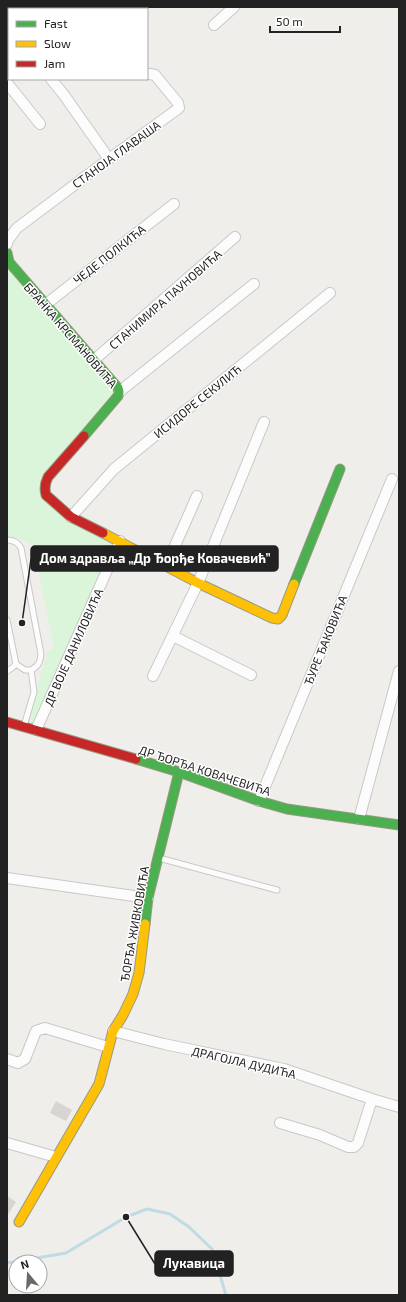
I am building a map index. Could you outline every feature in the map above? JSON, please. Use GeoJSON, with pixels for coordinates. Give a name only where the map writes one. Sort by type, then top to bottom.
{"type":"FeatureCollection","features":[{"type":"Feature","properties":{"kind":"street"},"geometry":{"type":"LineString","coordinates":[[214,25],[234,7]]}},
{"type":"Feature","properties":{"kind":"street","name":"СТАНОЈА ГЛАВАША"},"geometry":{"type":"LineString","coordinates":[[7,244],[8,240],[17,228],[179,108],[178,103],[155,75],[150,74]]}},
{"type":"Feature","properties":{"kind":"street"},"geometry":{"type":"LineString","coordinates":[[52,80],[109,159]]}},
{"type":"Feature","properties":{"kind":"street"},"geometry":{"type":"LineString","coordinates":[[7,83],[40,124]]}},
{"type":"Feature","properties":{"kind":"street","name":"ЧЕДЕ ПОЛКИЋА"},"geometry":{"type":"LineString","coordinates":[[45,304],[174,204]]}},
{"type":"Feature","properties":{"kind":"street","name":"СТАНИМИРА ПАУНОВИЋА"},"geometry":{"type":"LineString","coordinates":[[94,360],[235,237]]}},
{"type":"Feature","properties":{"kind":"street","name":"БРАНКА КРСМАНОВИЋА"},"geometry":{"type":"LineString","coordinates":[[7,253],[9,262],[118,386],[118,396],[48,477],[44,485],[46,495],[71,517],[120,541],[198,583],[272,618],[278,619],[282,616],[340,469]]}},
{"type":"Feature","properties":{"kind":"street"},"geometry":{"type":"LineString","coordinates":[[119,392],[254,284]]}},
{"type":"Feature","properties":{"kind":"street","name":"ИСИДОРЕ СЕКУЛИЋ"},"geometry":{"type":"LineString","coordinates":[[71,517],[114,468],[330,293]]}},
{"type":"Feature","properties":{"kind":"street"},"geometry":{"type":"LineString","coordinates":[[153,676],[198,583],[264,422]]}},
{"type":"Feature","properties":{"kind":"street","name":"ЂУРЕ ЂАКОВИЋА"},"geometry":{"type":"LineString","coordinates":[[259,800],[392,479]]}},
{"type":"Feature","properties":{"kind":"street"},"geometry":{"type":"LineString","coordinates":[[166,566],[197,496]]}},
{"type":"Feature","properties":{"kind":"street","name":"ДР ВОЈЕ ДАНИЛОВИЋА"},"geometry":{"type":"LineString","coordinates":[[36,730],[120,541]]}},
{"type":"Feature","properties":{"kind":"street"},"geometry":{"type":"LineString","coordinates":[[173,636],[251,675]]}},
{"type":"Feature","properties":{"kind":"street"},"geometry":{"type":"LineString","coordinates":[[359,819],[396,695],[399,671]]}},
{"type":"Feature","properties":{"kind":"street","name":"ДР ЂОРЂА КОВАЧЕВИЋА"},"geometry":{"type":"LineString","coordinates":[[7,722],[179,772],[287,809],[399,825]]}},
{"type":"Feature","properties":{"kind":"street","name":"ЂОРЂА ЖИВКОВИЋА"},"geometry":{"type":"LineString","coordinates":[[19,1222],[99,1084],[113,1031],[133,994],[139,973],[148,898],[179,772]]}},
{"type":"Feature","properties":{"kind":"street"},"geometry":{"type":"LineString","coordinates":[[7,878],[148,898]]}},
{"type":"Feature","properties":{"kind":"street"},"geometry":{"type":"LineString","coordinates":[[7,1059],[18,1063],[25,1059],[36,1031],[45,1028],[108,1047]]}},
{"type":"Feature","properties":{"kind":"street","name":"ДРАГОЈЛА ДУДИЋА"},"geometry":{"type":"LineString","coordinates":[[113,1031],[164,1044],[284,1069],[399,1107]]}},
{"type":"Feature","properties":{"kind":"street"},"geometry":{"type":"LineString","coordinates":[[280,1123],[320,1135],[348,1147],[354,1146],[358,1143],[372,1099]]}},
{"type":"Feature","properties":{"kind":"street"},"geometry":{"type":"LineString","coordinates":[[7,1143],[56,1157]]}},
{"type":"Feature","properties":{"kind":"lane"},"geometry":{"type":"LineString","coordinates":[[7,540],[14,541],[19,544],[21,548],[41,654],[39,664],[36,668],[25,670],[16,664],[7,620]]}},
{"type":"Feature","properties":{"kind":"lane"},"geometry":{"type":"LineString","coordinates":[[7,671],[16,664]]}},
{"type":"Feature","properties":{"kind":"lane"},"geometry":{"type":"LineString","coordinates":[[23,726],[34,692],[31,670]]}},
{"type":"Feature","properties":{"kind":"lane"},"geometry":{"type":"LineString","coordinates":[[158,858],[277,890]]}},
{"type":"Feature","properties":{"kind":"green space"},"geometry":{"type":"Polygon","coordinates":[[[7,266],[114,392],[39,486],[115,541],[34,725],[29,723],[40,678],[48,651],[54,649],[33,545],[19,538],[7,537],[7,266]]]}},
{"type":"Feature","properties":{"kind":"building"},"geometry":{"type":"Polygon","coordinates":[[[56,1101],[72,1110],[66,1121],[50,1113],[56,1101]]]}},
{"type":"Feature","properties":{"kind":"building"},"geometry":{"type":"Polygon","coordinates":[[[7,1196],[16,1202],[7,1216],[7,1196]]]}},
{"type":"Feature","properties":{"kind":"waterway"},"geometry":{"type":"LineString","coordinates":[[7,1263],[66,1253],[126,1217],[147,1209],[170,1214],[189,1227],[212,1249],[226,1295]]}},
{"type":"Feature","properties":{"kind":"traffic: fast"},"geometry":{"type":"LineString","coordinates":[[7,253],[9,262],[118,388],[118,396],[84,436]]}},
{"type":"Feature","properties":{"kind":"traffic: fast"},"geometry":{"type":"LineString","coordinates":[[294,584],[340,469]]}},
{"type":"Feature","properties":{"kind":"traffic: fast"},"geometry":{"type":"LineString","coordinates":[[136,759],[179,772],[259,801],[287,809],[399,825]]}},
{"type":"Feature","properties":{"kind":"traffic: fast"},"geometry":{"type":"LineString","coordinates":[[145,924],[148,898],[179,772]]}},
{"type":"Feature","properties":{"kind":"traffic: slow"},"geometry":{"type":"LineString","coordinates":[[103,533],[198,583],[272,618],[278,619],[282,615],[294,584]]}},
{"type":"Feature","properties":{"kind":"traffic: slow"},"geometry":{"type":"LineString","coordinates":[[19,1222],[99,1084],[113,1031],[133,994],[139,973],[145,924]]}},
{"type":"Feature","properties":{"kind":"traffic: jam"},"geometry":{"type":"LineString","coordinates":[[84,436],[48,477],[45,492],[46,495],[71,517],[103,533]]}},
{"type":"Feature","properties":{"kind":"traffic: jam"},"geometry":{"type":"LineString","coordinates":[[7,722],[136,759]]}},
{"type":"Feature","properties":{"kind":"place","name":"Дом здравља „Др Ђорђе Ковачевић”"},"geometry":{"type":"Point","coordinates":[22,623]}},
{"type":"Feature","properties":{"kind":"place","name":"Лукавица"},"geometry":{"type":"Point","coordinates":[126,1217]}}]}
